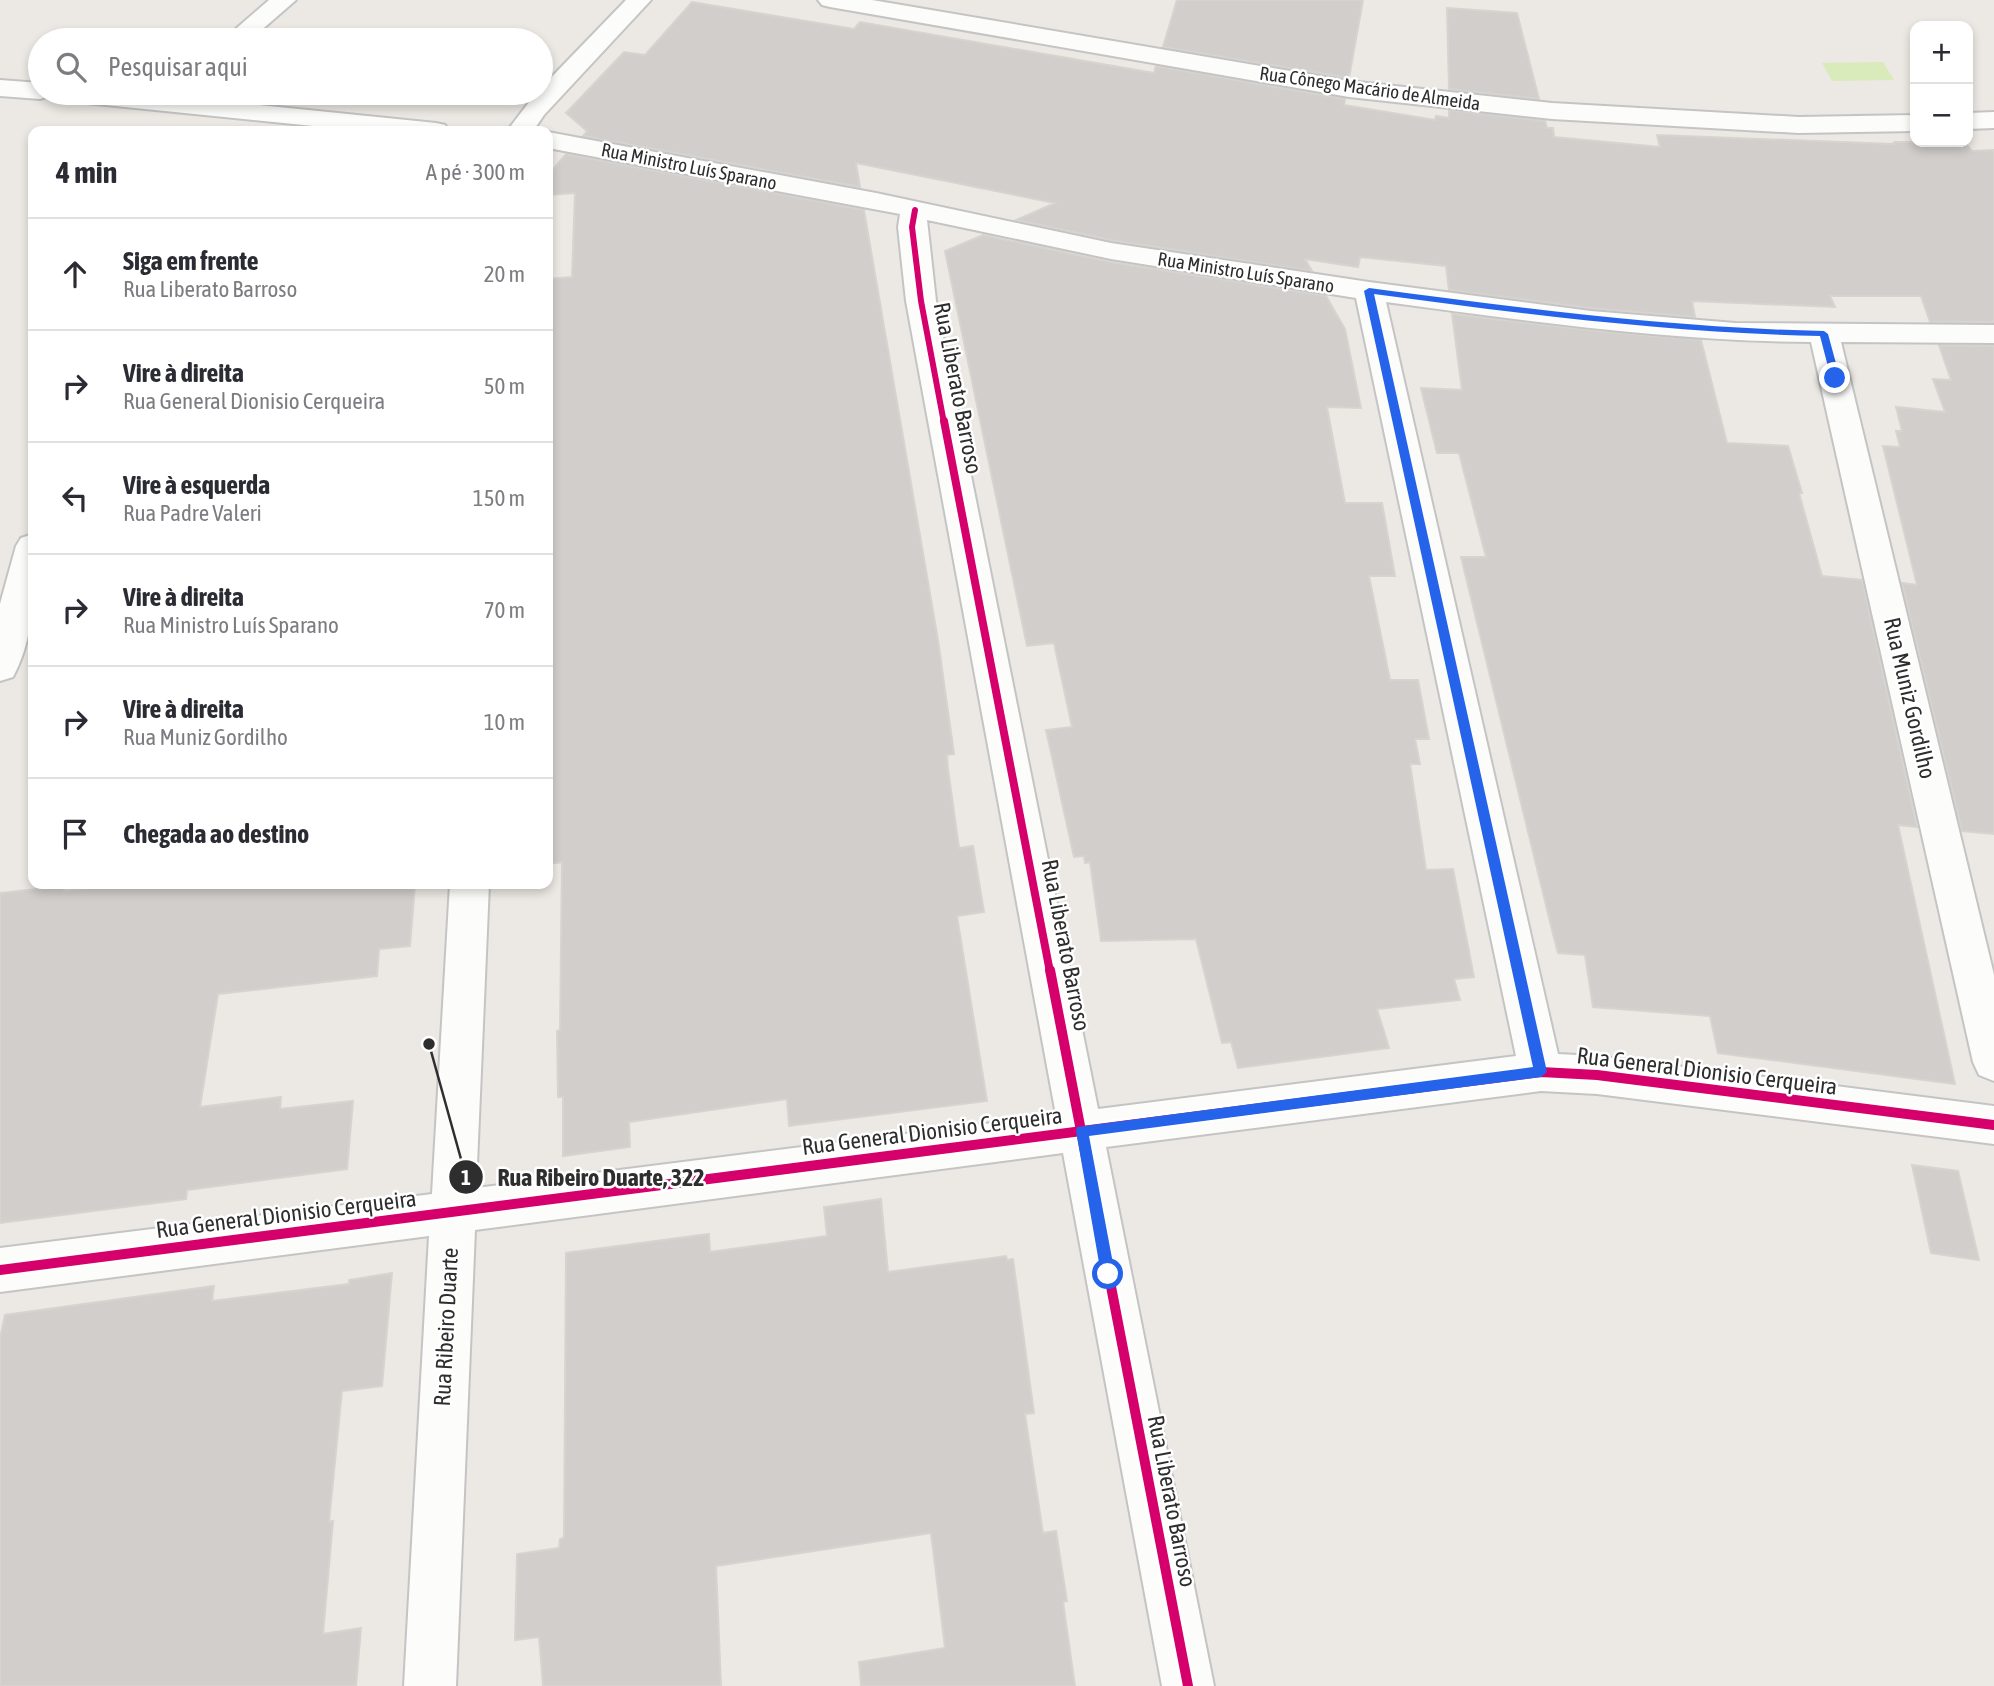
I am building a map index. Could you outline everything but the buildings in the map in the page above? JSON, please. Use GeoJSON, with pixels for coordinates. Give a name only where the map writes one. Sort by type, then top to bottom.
{"type":"FeatureCollection","features":[{"type":"Feature","properties":{"kind":"street"},"geometry":{"type":"LineString","coordinates":[[250,28],[284,0]]}},
{"type":"Feature","properties":{"kind":"street"},"geometry":{"type":"LineString","coordinates":[[553,90],[639,0]]}},
{"type":"Feature","properties":{"kind":"street","name":"Rua Cônego Macário de Almeida"},"geometry":{"type":"LineString","coordinates":[[830,0],[1349,89],[1566,112],[1799,125],[1910,123]]}},
{"type":"Feature","properties":{"kind":"street"},"geometry":{"type":"LineString","coordinates":[[0,88],[28,90]]}},
{"type":"Feature","properties":{"kind":"street"},"geometry":{"type":"LineString","coordinates":[[523,126],[539,105]]}},
{"type":"Feature","properties":{"kind":"street"},"geometry":{"type":"LineString","coordinates":[[171,107],[381,126]]}},
{"type":"Feature","properties":{"kind":"street"},"geometry":{"type":"LineString","coordinates":[[1973,121],[1994,120]]}},
{"type":"Feature","properties":{"kind":"street","name":"Rua Ministro Luís Sparano"},"geometry":{"type":"LineString","coordinates":[[553,141],[915,210],[1111,251],[1369,291],[1591,320],[1735,332],[1994,334]]}},
{"type":"Feature","properties":{"kind":"street","name":"Rua Liberato Barroso"},"geometry":{"type":"LineString","coordinates":[[915,210],[912,227],[921,301],[1188,1686]]}},
{"type":"Feature","properties":{"kind":"street"},"geometry":{"type":"LineString","coordinates":[[1369,291],[1541,1072]]}},
{"type":"Feature","properties":{"kind":"street","name":"Rua Muniz Gordilho"},"geometry":{"type":"LineString","coordinates":[[1824,334],[1994,1062]]}},
{"type":"Feature","properties":{"kind":"street"},"geometry":{"type":"LineString","coordinates":[[0,668],[28,564]]}},
{"type":"Feature","properties":{"kind":"street","name":"Rua Ribeiro Duarte"},"geometry":{"type":"LineString","coordinates":[[430,1686],[468,889]]}},
{"type":"Feature","properties":{"kind":"street","name":"Rua General Dionisio Cerqueira"},"geometry":{"type":"LineString","coordinates":[[0,1270],[1541,1072],[1597,1075],[1994,1125]]}},
{"type":"Feature","properties":{"kind":"green space"},"geometry":{"type":"Polygon","coordinates":[[[1883,62],[1894,80],[1832,81],[1822,63],[1883,62]]]}},
{"type":"Feature","properties":{"kind":"cycle path"},"geometry":{"type":"LineString","coordinates":[[915,210],[912,227],[921,301],[1188,1686]]}},
{"type":"Feature","properties":{"kind":"cycle path"},"geometry":{"type":"LineString","coordinates":[[0,1270],[1541,1072],[1597,1075],[1994,1125]]}},
{"type":"Feature","properties":{"kind":"place","name":"Rua Ribeiro Duarte, 322"},"geometry":{"type":"Point","coordinates":[429,1044]}},
{"type":"Feature","properties":{"kind":"route"},"geometry":{"type":"LineString","coordinates":[[1108,1274],[1082,1131],[1541,1072],[1526,1015],[1369,291],[1591,320],[1735,332],[1824,334],[1835,378]]}}]}
